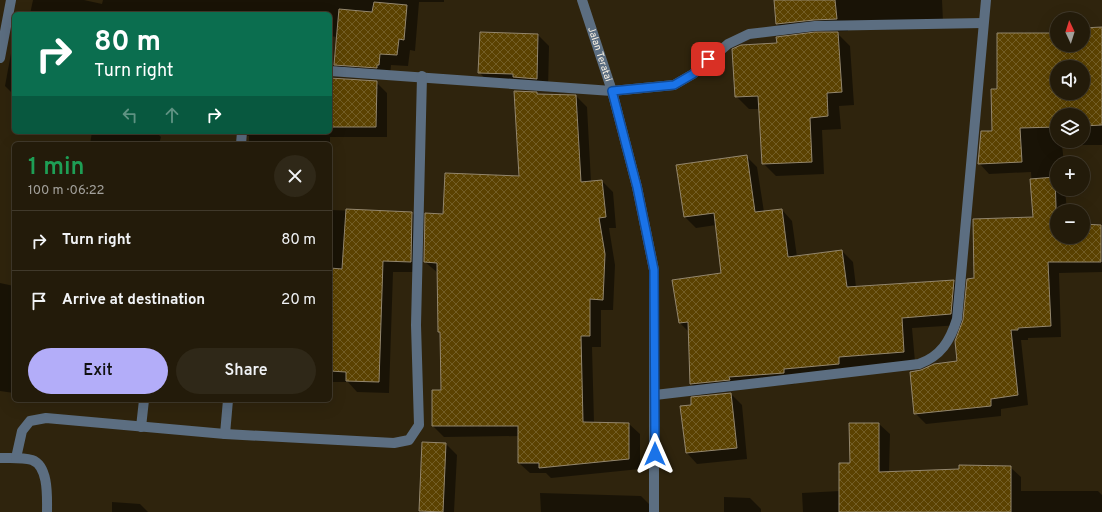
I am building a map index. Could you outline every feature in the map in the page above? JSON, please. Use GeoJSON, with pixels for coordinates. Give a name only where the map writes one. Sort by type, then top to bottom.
{"type":"FeatureCollection","features":[{"type":"Feature","properties":{"kind":"street"},"geometry":{"type":"LineString","coordinates":[[0,58],[9,33],[11,0]]}},
{"type":"Feature","properties":{"kind":"street","name":"Jalan Teratai"},"geometry":{"type":"LineString","coordinates":[[582,0],[612,91],[637,187],[654,270],[654,512]]}},
{"type":"Feature","properties":{"kind":"street"},"geometry":{"type":"LineString","coordinates":[[655,395],[919,364],[932,359],[944,347],[953,333],[957,319],[986,0]]}},
{"type":"Feature","properties":{"kind":"street"},"geometry":{"type":"LineString","coordinates":[[332,71],[422,76],[612,91],[674,85],[693,74],[728,44],[749,34],[815,26],[984,23]]}},
{"type":"Feature","properties":{"kind":"street"},"geometry":{"type":"LineString","coordinates":[[16,458],[22,430],[30,421],[46,418],[225,434],[394,442],[409,440],[419,425],[416,325],[422,76]]}},
{"type":"Feature","properties":{"kind":"street"},"geometry":{"type":"LineString","coordinates":[[141,427],[144,402]]}},
{"type":"Feature","properties":{"kind":"street"},"geometry":{"type":"LineString","coordinates":[[225,434],[228,402]]}},
{"type":"Feature","properties":{"kind":"street"},"geometry":{"type":"LineString","coordinates":[[0,458],[31,460],[38,464],[43,474],[47,496],[46,512]]}},
{"type":"Feature","properties":{"kind":"building"},"geometry":{"type":"Polygon","coordinates":[[[774,0],[835,0],[837,19],[776,24],[774,0]]]}},
{"type":"Feature","properties":{"kind":"building"},"geometry":{"type":"Polygon","coordinates":[[[374,2],[407,5],[404,40],[399,39],[397,55],[380,54],[379,65],[377,65],[377,68],[334,65],[339,9],[372,12],[374,2]]]}},
{"type":"Feature","properties":{"kind":"building"},"geometry":{"type":"Polygon","coordinates":[[[1102,27],[1102,125],[1090,126],[1090,108],[1050,108],[1050,127],[1020,128],[1022,162],[978,164],[981,131],[992,131],[991,89],[997,89],[997,33],[1050,33],[1050,52],[1090,52],[1090,28],[1102,27]]]}},
{"type":"Feature","properties":{"kind":"building"},"geometry":{"type":"Polygon","coordinates":[[[480,32],[538,34],[537,79],[513,77],[513,74],[478,73],[480,32]]]}},
{"type":"Feature","properties":{"kind":"building"},"geometry":{"type":"Polygon","coordinates":[[[815,32],[838,32],[842,92],[827,93],[828,116],[810,118],[812,162],[762,164],[758,96],[735,97],[732,49],[741,45],[777,43],[776,37],[815,32]]]}},
{"type":"Feature","properties":{"kind":"building"},"geometry":{"type":"Polygon","coordinates":[[[332,78],[377,81],[376,127],[332,127],[332,78]]]}},
{"type":"Feature","properties":{"kind":"building"},"geometry":{"type":"Polygon","coordinates":[[[514,91],[537,92],[537,94],[576,95],[581,182],[602,180],[606,217],[599,218],[605,254],[603,300],[590,299],[590,336],[581,336],[583,422],[629,423],[629,459],[539,468],[539,463],[518,463],[518,426],[432,426],[432,390],[441,390],[440,332],[438,332],[437,263],[424,262],[425,213],[443,214],[445,173],[519,176],[514,91]]]}},
{"type":"Feature","properties":{"kind":"building"},"geometry":{"type":"Polygon","coordinates":[[[747,155],[755,212],[782,209],[788,257],[842,250],[847,287],[954,280],[951,314],[902,318],[904,352],[839,357],[839,364],[784,369],[784,373],[729,377],[730,380],[690,384],[688,322],[679,323],[672,280],[721,273],[714,213],[684,217],[676,165],[747,155]]]}},
{"type":"Feature","properties":{"kind":"building"},"geometry":{"type":"Polygon","coordinates":[[[1050,177],[1050,196],[1056,196],[1056,204],[1050,204],[1050,244],[1090,244],[1090,224],[1101,225],[1101,262],[1048,262],[1051,326],[1018,328],[1018,330],[1011,330],[1018,395],[991,399],[991,406],[914,414],[910,372],[921,370],[934,364],[957,361],[955,341],[963,320],[967,279],[974,278],[973,219],[1033,217],[1030,179],[1050,177]]]}},
{"type":"Feature","properties":{"kind":"building"},"geometry":{"type":"Polygon","coordinates":[[[346,209],[412,212],[411,262],[383,261],[379,382],[346,381],[346,372],[332,371],[332,268],[342,269],[346,209]]]}},
{"type":"Feature","properties":{"kind":"building"},"geometry":{"type":"Polygon","coordinates":[[[731,393],[737,448],[686,453],[680,406],[691,405],[691,397],[731,393]]]}},
{"type":"Feature","properties":{"kind":"building"},"geometry":{"type":"Polygon","coordinates":[[[849,423],[879,423],[879,472],[959,469],[959,465],[1011,466],[1011,512],[839,512],[839,463],[850,463],[849,423]]]}},
{"type":"Feature","properties":{"kind":"building"},"geometry":{"type":"Polygon","coordinates":[[[422,442],[446,443],[443,512],[419,511],[422,442]]]}},
{"type":"Feature","properties":{"kind":"route"},"geometry":{"type":"LineString","coordinates":[[655,454],[654,270],[637,187],[612,91],[674,85],[693,74],[708,59]]}}]}
